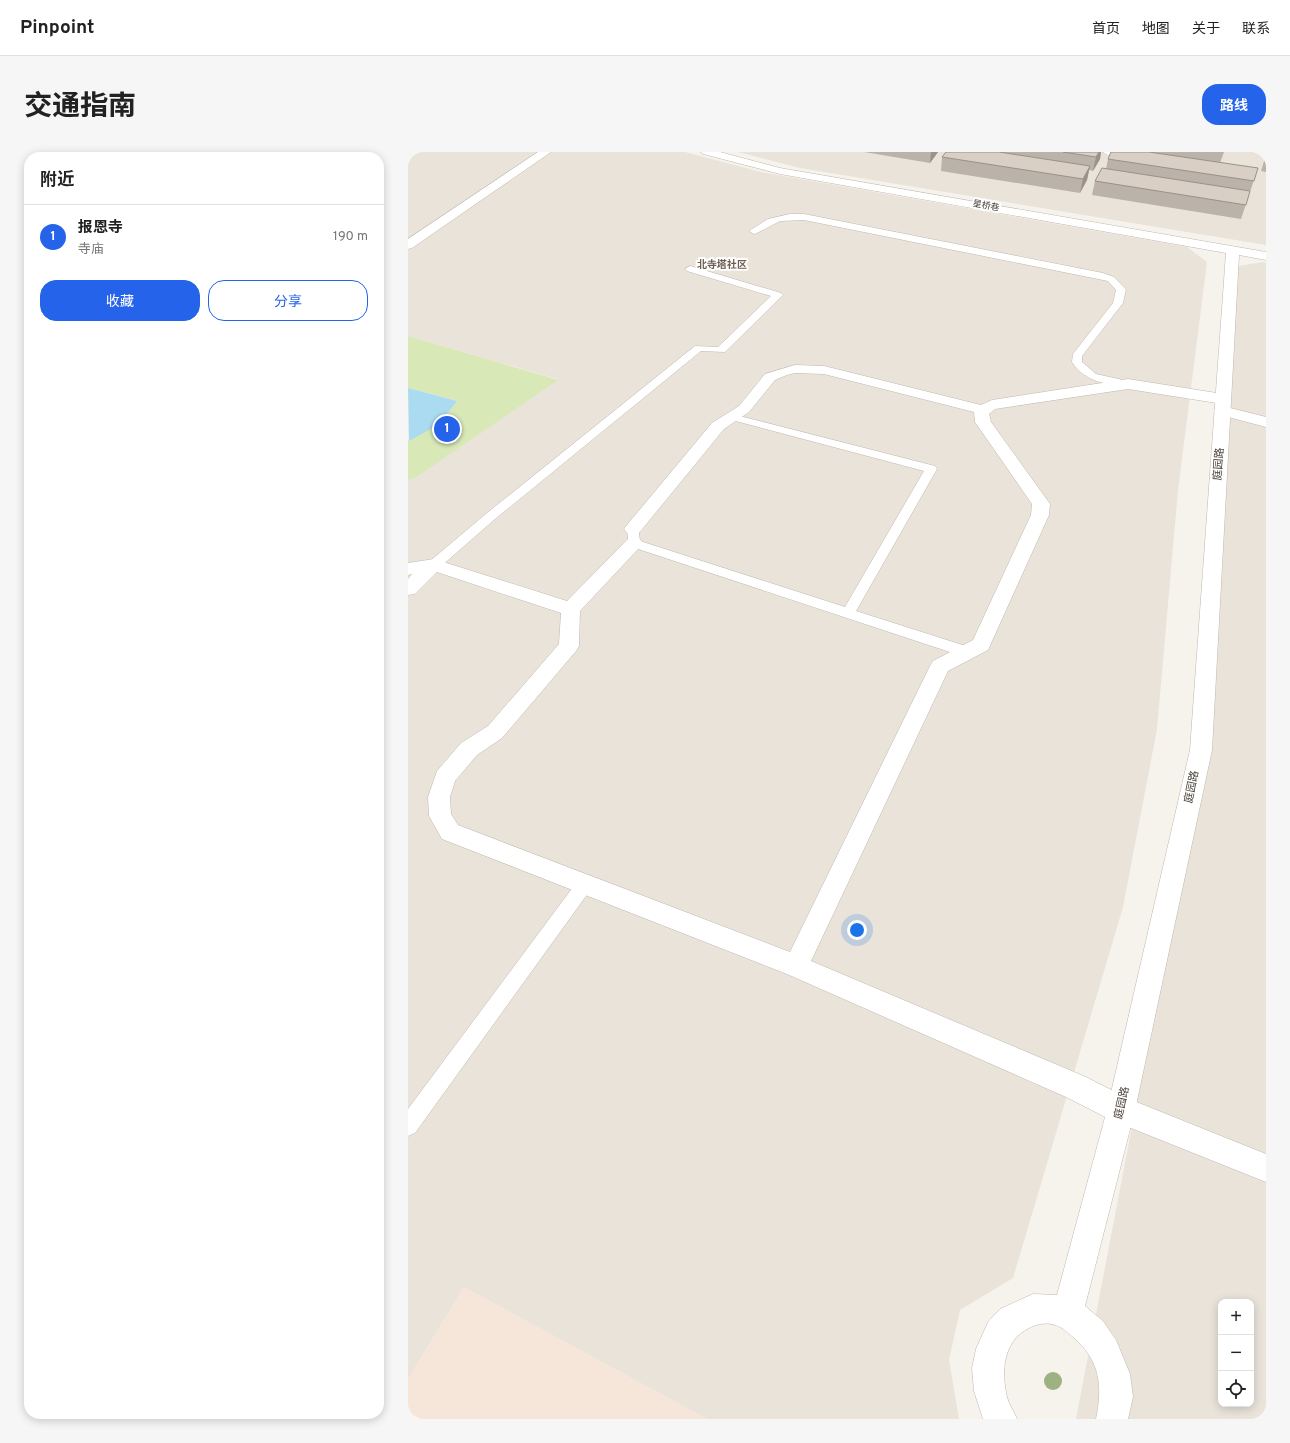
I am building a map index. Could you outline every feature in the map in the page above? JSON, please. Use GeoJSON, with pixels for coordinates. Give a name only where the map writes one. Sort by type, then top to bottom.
{"type":"FeatureCollection","features":[{"type":"Feature","properties":{"kind":"street"},"geometry":{"type":"LineString","coordinates":[[408,245],[545,152]]}},
{"type":"Feature","properties":{"kind":"street","name":"星桥巷"},"geometry":{"type":"LineString","coordinates":[[709,152],[780,171],[1233,248],[1266,256]]}},
{"type":"Feature","properties":{"kind":"street","name":"庭园路"},"geometry":{"type":"LineString","coordinates":[[1068,1313],[1121,1110],[1200,750],[1233,248]]}},
{"type":"Feature","properties":{"kind":"street"},"geometry":{"type":"LineString","coordinates":[[1266,422],[1222,405],[1128,384],[992,405],[983,410],[824,370],[810,368],[795,369],[770,377],[744,409],[718,426],[633,536],[571,609],[569,646],[494,732],[469,749],[446,777],[439,796],[440,816],[450,832],[796,966],[1076,1088],[1121,1110],[1266,1168]]}},
{"type":"Feature","properties":{"kind":"street"},"geometry":{"type":"LineString","coordinates":[[796,966],[940,666],[981,645],[1040,515],[1041,504],[983,422],[981,414],[983,410]]}},
{"type":"Feature","properties":{"kind":"street"},"geometry":{"type":"LineString","coordinates":[[408,589],[434,565]]}},
{"type":"Feature","properties":{"kind":"street"},"geometry":{"type":"LineString","coordinates":[[408,569],[434,565],[571,609]]}},
{"type":"Feature","properties":{"kind":"street"},"geometry":{"type":"LineString","coordinates":[[1001,1419],[995,1410],[988,1380],[990,1352],[1001,1328],[1020,1313],[1044,1308],[1068,1313],[1090,1328],[1107,1352],[1116,1381],[1115,1411],[1112,1419]]}},
{"type":"Feature","properties":{"kind":"lane"},"geometry":{"type":"LineString","coordinates":[[1107,152],[1144,158]]}},
{"type":"Feature","properties":{"kind":"lane"},"geometry":{"type":"LineString","coordinates":[[754,231],[773,219],[788,216],[804,217],[1112,279],[1121,289],[1118,303],[1078,356],[1077,362],[1086,373],[1095,378],[1128,384]]}},
{"type":"Feature","properties":{"kind":"lane"},"geometry":{"type":"LineString","coordinates":[[434,565],[491,516],[699,348],[721,350],[778,295],[690,269]]}},
{"type":"Feature","properties":{"kind":"lane"},"geometry":{"type":"LineString","coordinates":[[732,417],[931,469],[848,613]]}},
{"type":"Feature","properties":{"kind":"lane"},"geometry":{"type":"LineString","coordinates":[[633,536],[848,613],[967,652]]}},
{"type":"Feature","properties":{"kind":"lane"},"geometry":{"type":"LineString","coordinates":[[408,1126],[586,884]]}},
{"type":"Feature","properties":{"kind":"shaded area"},"geometry":{"type":"Polygon","coordinates":[[[408,152],[685,152],[761,172],[1187,247],[1207,262],[1178,490],[1157,729],[1123,907],[1013,1278],[960,1310],[949,1360],[959,1419],[707,1419],[464,1287],[408,1379],[408,480],[415,478],[557,379],[408,336],[408,152]]]}},
{"type":"Feature","properties":{"kind":"shaded area"},"geometry":{"type":"Polygon","coordinates":[[[738,152],[1266,152],[1266,245],[800,168],[738,152]]]}},
{"type":"Feature","properties":{"kind":"shaded area"},"geometry":{"type":"Polygon","coordinates":[[[1263,262],[1266,263],[1266,1419],[1076,1419],[1201,766],[1227,268],[1263,262]]]}},
{"type":"Feature","properties":{"kind":"shaded area"},"geometry":{"type":"Polygon","coordinates":[[[464,1287],[707,1419],[408,1419],[408,1379],[464,1287]]]}},
{"type":"Feature","properties":{"kind":"green space"},"geometry":{"type":"Polygon","coordinates":[[[408,336],[558,380],[415,478],[408,480],[408,441],[457,401],[408,388],[408,336]]]}},
{"type":"Feature","properties":{"kind":"water"},"geometry":{"type":"Polygon","coordinates":[[[408,388],[457,401],[438,425],[409,441],[408,388]]]}},
{"type":"Feature","properties":{"kind":"building"},"geometry":{"type":"Polygon","coordinates":[[[946,152],[999,152],[1090,166],[1083,179],[942,157],[946,152]]]}},
{"type":"Feature","properties":{"kind":"building"},"geometry":{"type":"Polygon","coordinates":[[[1063,152],[1099,152],[1096,157],[1063,152]]]}},
{"type":"Feature","properties":{"kind":"building"},"geometry":{"type":"Polygon","coordinates":[[[1111,152],[1149,152],[1258,168],[1254,181],[1108,159],[1111,152]]]}},
{"type":"Feature","properties":{"kind":"building"},"geometry":{"type":"Polygon","coordinates":[[[1102,168],[1250,191],[1246,205],[1095,181],[1102,168]]]}},
{"type":"Feature","properties":{"kind":"place","name":"报恩寺"},"geometry":{"type":"Point","coordinates":[447,429]}},
{"type":"Feature","properties":{"kind":"district","name":"北寺塔社区"},"geometry":{"type":"Point","coordinates":[722,265]}}]}
